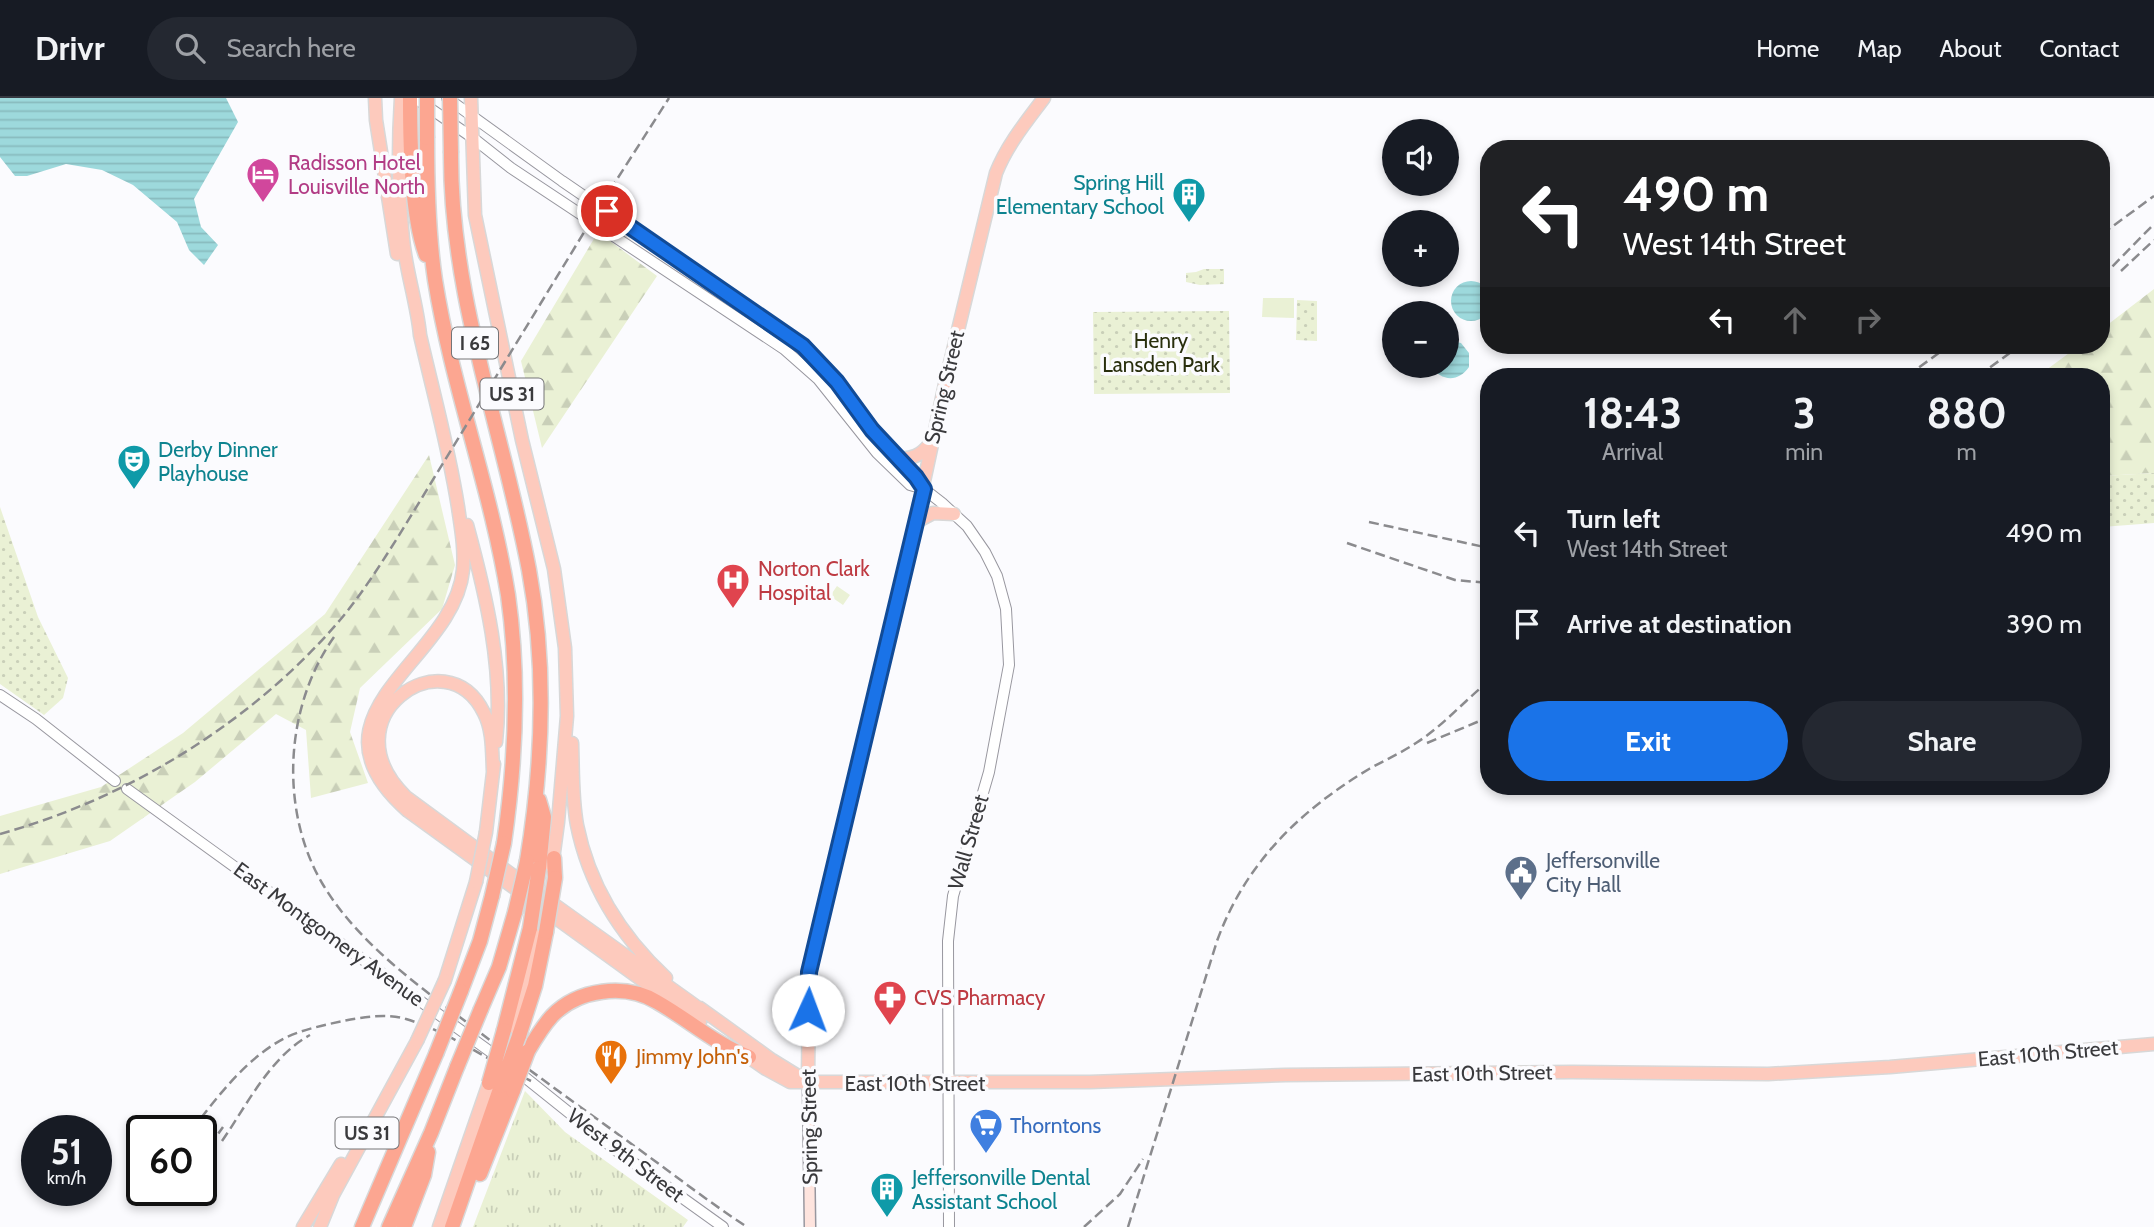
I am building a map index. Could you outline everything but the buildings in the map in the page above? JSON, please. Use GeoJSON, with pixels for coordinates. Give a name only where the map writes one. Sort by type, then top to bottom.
{"type":"FeatureCollection","features":[{"type":"Feature","properties":{"kind":"highway"},"geometry":{"type":"LineString","coordinates":[[406,98],[421,243],[435,279]]}},
{"type":"Feature","properties":{"kind":"highway","name":"I 65"},"geometry":{"type":"LineString","coordinates":[[362,1227],[481,941],[504,843],[516,739],[512,631],[497,544],[435,279],[428,211],[427,98]]}},
{"type":"Feature","properties":{"kind":"highway","name":"I 65"},"geometry":{"type":"LineString","coordinates":[[388,1227],[431,1132],[499,967],[515,912],[543,871],[537,792],[542,706],[539,644],[521,530],[470,318],[454,215],[448,98]]}},
{"type":"Feature","properties":{"kind":"highway"},"geometry":{"type":"LineString","coordinates":[[458,1227],[501,1087],[511,1033],[539,930],[543,871],[554,858]]}},
{"type":"Feature","properties":{"kind":"highway"},"geometry":{"type":"LineString","coordinates":[[445,1223],[501,1087],[538,1033],[554,1014],[572,1001],[596,992],[624,991],[658,1002],[717,1043],[750,1057]]}},
{"type":"Feature","properties":{"kind":"highway"},"geometry":{"type":"LineString","coordinates":[[404,1227],[424,1175],[431,1132]]}},
{"type":"Feature","properties":{"kind":"main road"},"geometry":{"type":"LineString","coordinates":[[375,98],[393,233],[410,312],[419,335]]}},
{"type":"Feature","properties":{"kind":"main road","name":"US 31"},"geometry":{"type":"LineString","coordinates":[[320,1227],[332,1195],[418,1041],[445,980],[476,882],[486,832],[498,726],[495,660],[483,584],[454,485],[419,335],[403,242],[399,184],[406,98]]}},
{"type":"Feature","properties":{"kind":"main road","name":"US 31"},"geometry":{"type":"LineString","coordinates":[[471,98],[473,183],[478,229],[519,427],[554,569],[565,648],[567,716],[554,858]]}},
{"type":"Feature","properties":{"kind":"main road","name":"Spring Street"},"geometry":{"type":"LineString","coordinates":[[810,1227],[809,972],[996,173],[1012,141],[1044,98]]}},
{"type":"Feature","properties":{"kind":"main road"},"geometry":{"type":"LineString","coordinates":[[896,457],[904,459],[918,456],[924,453],[931,442]]}},
{"type":"Feature","properties":{"kind":"main road","name":"East 10th Street"},"geometry":{"type":"LineString","coordinates":[[454,485],[464,559],[460,591],[439,626],[396,679],[373,719],[370,755],[380,781],[389,794],[408,811],[750,1057],[790,1082],[1090,1082],[1285,1075],[1572,1072],[1768,1074],[1890,1067],[2154,1044]]}},
{"type":"Feature","properties":{"kind":"main road"},"geometry":{"type":"LineString","coordinates":[[916,522],[933,513],[954,514]]}},
{"type":"Feature","properties":{"kind":"main road"},"geometry":{"type":"LineString","coordinates":[[493,771],[486,717],[474,699],[461,688],[436,682],[417,685],[400,694],[386,711],[380,734],[381,759],[388,777],[405,797],[704,1012],[808,1082]]}},
{"type":"Feature","properties":{"kind":"main road"},"geometry":{"type":"LineString","coordinates":[[567,716],[571,730],[577,823],[587,863],[605,904],[632,943],[656,969],[704,1012]]}},
{"type":"Feature","properties":{"kind":"main road"},"geometry":{"type":"LineString","coordinates":[[303,1227],[376,1107],[395,1083]]}},
{"type":"Feature","properties":{"kind":"street"},"geometry":{"type":"LineString","coordinates":[[406,98],[472,138],[511,168],[795,358],[818,379],[877,453],[910,485],[924,489]]}},
{"type":"Feature","properties":{"kind":"street"},"geometry":{"type":"LineString","coordinates":[[448,98],[593,202],[803,346],[837,382],[872,430],[924,489]]}},
{"type":"Feature","properties":{"kind":"street","name":"Wall Street"},"geometry":{"type":"LineString","coordinates":[[924,489],[975,536],[994,569],[1006,609],[1009,653],[1005,692],[989,772],[951,908],[948,941],[949,1227]]}},
{"type":"Feature","properties":{"kind":"street"},"geometry":{"type":"LineString","coordinates":[[0,695],[115,780]]}},
{"type":"Feature","properties":{"kind":"street","name":"East Montgomery Avenue"},"geometry":{"type":"LineString","coordinates":[[127,789],[530,1080]]}},
{"type":"Feature","properties":{"kind":"street","name":"West 9th Street"},"geometry":{"type":"LineString","coordinates":[[530,1080],[617,1151],[723,1227]]}},
{"type":"Feature","properties":{"kind":"green space"},"geometry":{"type":"Polygon","coordinates":[[[598,232],[657,276],[542,448],[521,361],[598,232]]]}},
{"type":"Feature","properties":{"kind":"green space"},"geometry":{"type":"Polygon","coordinates":[[[1224,269],[1224,284],[1200,285],[1186,282],[1186,273],[1224,269]]]}},
{"type":"Feature","properties":{"kind":"green space"},"geometry":{"type":"Polygon","coordinates":[[[2154,289],[2154,473],[2110,476],[2110,368],[2049,368],[2068,354],[2110,354],[2110,323],[2154,289]]]}},
{"type":"Feature","properties":{"kind":"green space"},"geometry":{"type":"Polygon","coordinates":[[[1263,298],[1294,298],[1294,318],[1262,317],[1263,298]]]}},
{"type":"Feature","properties":{"kind":"green space"},"geometry":{"type":"Polygon","coordinates":[[[1297,300],[1317,301],[1317,341],[1296,340],[1297,300]]]}},
{"type":"Feature","properties":{"kind":"green space","name":"Henry Lansden Park"},"geometry":{"type":"Polygon","coordinates":[[[1229,311],[1230,393],[1094,394],[1093,312],[1229,311]]]}},
{"type":"Feature","properties":{"kind":"green space"},"geometry":{"type":"Polygon","coordinates":[[[429,455],[455,565],[442,609],[360,688],[350,732],[368,783],[311,798],[306,730],[276,714],[195,782],[110,841],[0,874],[0,816],[101,787],[183,733],[325,614],[429,455]]]}},
{"type":"Feature","properties":{"kind":"green space"},"geometry":{"type":"Polygon","coordinates":[[[2154,473],[2154,523],[2110,526],[2110,476],[2154,473]]]}},
{"type":"Feature","properties":{"kind":"green space"},"geometry":{"type":"Polygon","coordinates":[[[0,507],[38,617],[68,678],[63,698],[44,715],[0,684],[0,507]]]}},
{"type":"Feature","properties":{"kind":"green space"},"geometry":{"type":"Polygon","coordinates":[[[837,586],[850,595],[843,605],[830,596],[837,586]]]}},
{"type":"Feature","properties":{"kind":"green space"},"geometry":{"type":"Polygon","coordinates":[[[525,1091],[565,1132],[688,1220],[683,1227],[473,1227],[525,1091]]]}},
{"type":"Feature","properties":{"kind":"water"},"geometry":{"type":"Polygon","coordinates":[[[0,98],[226,98],[238,122],[194,199],[201,227],[218,245],[204,265],[189,250],[177,222],[133,185],[102,170],[66,164],[27,176],[15,176],[0,157],[0,98]]]}},
{"type":"Feature","properties":{"kind":"water"},"geometry":{"type":"Polygon","coordinates":[[[1471,281],[1480,284],[1480,318],[1471,321],[1459,316],[1459,301],[1451,301],[1457,287],[1471,281]]]}},
{"type":"Feature","properties":{"kind":"water"},"geometry":{"type":"Polygon","coordinates":[[[1459,343],[1469,353],[1469,367],[1460,375],[1459,343]]]}},
{"type":"Feature","properties":{"kind":"railway"},"geometry":{"type":"LineString","coordinates":[[0,834],[95,800],[186,752],[268,691],[306,657],[340,620],[398,537],[669,98]]}},
{"type":"Feature","properties":{"kind":"railway"},"geometry":{"type":"LineString","coordinates":[[2110,228],[2154,196]]}},
{"type":"Feature","properties":{"kind":"railway"},"geometry":{"type":"LineString","coordinates":[[2110,269],[2154,224]]}},
{"type":"Feature","properties":{"kind":"railway"},"geometry":{"type":"LineString","coordinates":[[2121,271],[2154,240]]}},
{"type":"Feature","properties":{"kind":"railway"},"geometry":{"type":"LineString","coordinates":[[1918,368],[1938,354]]}},
{"type":"Feature","properties":{"kind":"railway"},"geometry":{"type":"LineString","coordinates":[[1989,368],[2009,354]]}},
{"type":"Feature","properties":{"kind":"railway"},"geometry":{"type":"LineString","coordinates":[[1369,522],[1480,546]]}},
{"type":"Feature","properties":{"kind":"railway"},"geometry":{"type":"LineString","coordinates":[[1347,543],[1455,580],[1480,582]]}},
{"type":"Feature","properties":{"kind":"railway"},"geometry":{"type":"LineString","coordinates":[[334,637],[305,694],[297,726],[294,791],[308,854],[322,883],[338,907],[377,950],[421,988],[747,1227]]}},
{"type":"Feature","properties":{"kind":"railway"},"geometry":{"type":"LineString","coordinates":[[1128,1227],[1217,941],[1243,888],[1277,842],[1320,803],[1369,769],[1426,736],[1480,689]]}},
{"type":"Feature","properties":{"kind":"railway"},"geometry":{"type":"LineString","coordinates":[[1427,743],[1480,721]]}},
{"type":"Feature","properties":{"kind":"railway"},"geometry":{"type":"LineString","coordinates":[[204,1115],[234,1078],[273,1045],[308,1029],[375,1016],[391,1016],[422,1025],[454,1039],[531,1081]]}},
{"type":"Feature","properties":{"kind":"railway"},"geometry":{"type":"LineString","coordinates":[[222,1141],[271,1069],[296,1044],[310,1035]]}},
{"type":"Feature","properties":{"kind":"railway"},"geometry":{"type":"LineString","coordinates":[[217,1135],[223,1127]]}},
{"type":"Feature","properties":{"kind":"railway"},"geometry":{"type":"LineString","coordinates":[[1084,1227],[1120,1194],[1143,1159]]}},
{"type":"Feature","properties":{"kind":"place","name":"Radisson Hotel Louisville North"},"geometry":{"type":"Point","coordinates":[263,204]}},
{"type":"Feature","properties":{"kind":"place","name":"Spring Hill Elementary School"},"geometry":{"type":"Point","coordinates":[1189,224]}},
{"type":"Feature","properties":{"kind":"place","name":"Derby Dinner Playhouse"},"geometry":{"type":"Point","coordinates":[134,491]}},
{"type":"Feature","properties":{"kind":"place","name":"Norton Clark Hospital"},"geometry":{"type":"Point","coordinates":[733,610]}},
{"type":"Feature","properties":{"kind":"place","name":"Jeffersonville City Hall"},"geometry":{"type":"Point","coordinates":[1521,902]}},
{"type":"Feature","properties":{"kind":"place","name":"CVS Pharmacy"},"geometry":{"type":"Point","coordinates":[890,1027]}},
{"type":"Feature","properties":{"kind":"place","name":"Jimmy John's"},"geometry":{"type":"Point","coordinates":[611,1086]}},
{"type":"Feature","properties":{"kind":"place","name":"Thorntons"},"geometry":{"type":"Point","coordinates":[986,1155]}},
{"type":"Feature","properties":{"kind":"place","name":"Jeffersonville Dental Assistant School"},"geometry":{"type":"Point","coordinates":[887,1219]}},
{"type":"Feature","properties":{"kind":"route"},"geometry":{"type":"LineString","coordinates":[[607,211],[803,346],[837,382],[872,430],[924,489],[809,972],[808,1010]]}}]}
